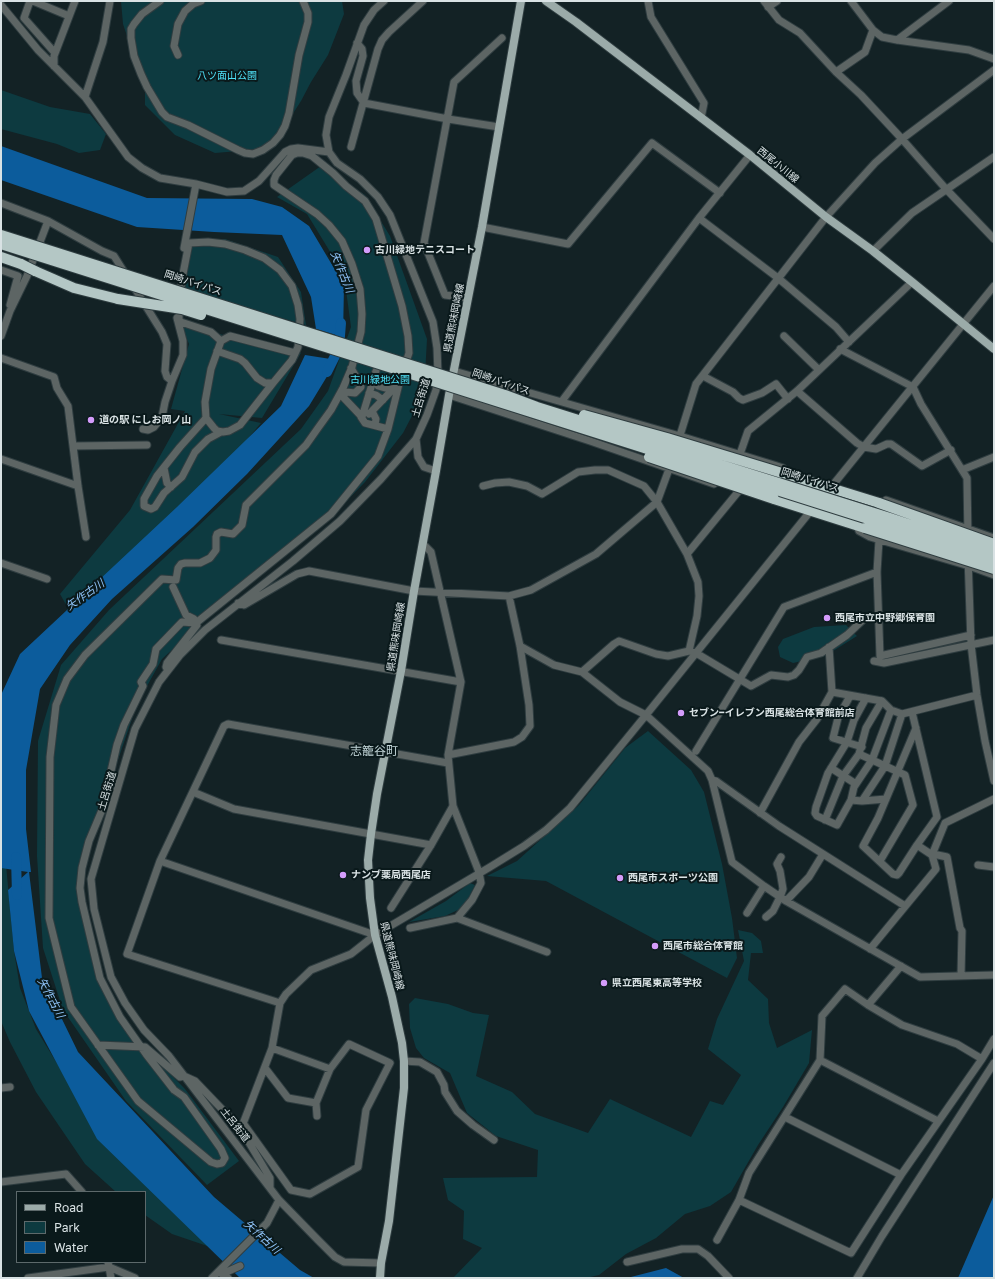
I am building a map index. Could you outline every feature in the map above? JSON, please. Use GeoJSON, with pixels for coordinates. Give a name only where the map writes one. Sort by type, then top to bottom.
{"type":"FeatureCollection","features":[{"type":"Feature","properties":{"kind":"highway"},"geometry":{"type":"LineString","coordinates":[[1,228],[44,244],[48,249]]}},
{"type":"Feature","properties":{"kind":"highway","name":"岡崎バイパス"},"geometry":{"type":"LineString","coordinates":[[1,235],[505,395],[537,407],[882,515],[994,553]]}},
{"type":"Feature","properties":{"kind":"highway","name":"岡崎バイパス"},"geometry":{"type":"LineString","coordinates":[[1,244],[887,525],[994,561]]}},
{"type":"Feature","properties":{"kind":"highway"},"geometry":{"type":"LineString","coordinates":[[1,258],[21,264],[74,288],[118,299],[182,309],[283,337],[288,335]]}},
{"type":"Feature","properties":{"kind":"highway"},"geometry":{"type":"LineString","coordinates":[[537,407],[560,408],[667,438],[879,503],[994,544]]}},
{"type":"Feature","properties":{"kind":"highway"},"geometry":{"type":"LineString","coordinates":[[557,421],[564,426],[610,441],[658,460],[994,570]]}},
{"type":"Feature","properties":{"kind":"main road","name":"県道熊味岡崎線"},"geometry":{"type":"LineString","coordinates":[[380,1278],[381,1263],[390,1213],[404,1088],[404,1061],[402,1043],[392,997],[375,935],[370,898],[368,860],[370,834],[401,671],[448,395],[482,227],[521,1]]}},
{"type":"Feature","properties":{"kind":"main road","name":"西尾小川線"},"geometry":{"type":"LineString","coordinates":[[546,1],[576,22],[750,155],[826,217],[873,251],[964,323],[994,349]]}},
{"type":"Feature","properties":{"kind":"street"},"geometry":{"type":"LineString","coordinates":[[55,53],[24,18],[32,1],[69,16]]}},
{"type":"Feature","properties":{"kind":"street"},"geometry":{"type":"LineString","coordinates":[[54,66],[55,53],[75,1]]}},
{"type":"Feature","properties":{"kind":"street"},"geometry":{"type":"LineString","coordinates":[[160,1],[142,14],[134,24],[131,38],[134,56],[141,74],[162,112],[167,117],[188,125],[241,151],[253,154],[263,150],[273,143],[280,135],[289,113],[299,56],[308,22],[308,13],[303,1]]}},
{"type":"Feature","properties":{"kind":"street"},"geometry":{"type":"LineString","coordinates":[[178,55],[174,46],[178,24],[184,12],[193,4],[201,1]]}},
{"type":"Feature","properties":{"kind":"street"},"geometry":{"type":"LineString","coordinates":[[315,151],[321,148],[324,144],[329,117],[364,25],[374,10],[384,1]]}},
{"type":"Feature","properties":{"kind":"street"},"geometry":{"type":"LineString","coordinates":[[351,147],[378,49],[382,40],[423,1]]}},
{"type":"Feature","properties":{"kind":"street"},"geometry":{"type":"LineString","coordinates":[[648,1],[651,17],[704,103],[701,118]]}},
{"type":"Feature","properties":{"kind":"street"},"geometry":{"type":"LineString","coordinates":[[777,1],[766,4],[779,20],[800,33],[836,72],[861,95],[946,189],[994,239]]}},
{"type":"Feature","properties":{"kind":"street"},"geometry":{"type":"LineString","coordinates":[[852,1],[874,30],[882,37],[969,50],[994,59]]}},
{"type":"Feature","properties":{"kind":"street"},"geometry":{"type":"LineString","coordinates":[[897,40],[949,1]]}},
{"type":"Feature","properties":{"kind":"street"},"geometry":{"type":"LineString","coordinates":[[85,97],[103,42],[112,2]]}},
{"type":"Feature","properties":{"kind":"street"},"geometry":{"type":"LineString","coordinates":[[1,5],[23,33],[85,97],[128,157],[142,168],[160,178],[196,184],[227,192],[244,190],[259,180],[285,152],[329,152],[326,135]]}},
{"type":"Feature","properties":{"kind":"street"},"geometry":{"type":"LineString","coordinates":[[836,72],[864,52],[874,30]]}},
{"type":"Feature","properties":{"kind":"street"},"geometry":{"type":"LineString","coordinates":[[468,298],[445,295],[424,243],[454,82],[502,38]]}},
{"type":"Feature","properties":{"kind":"street"},"geometry":{"type":"LineString","coordinates":[[357,43],[362,48],[363,56],[356,81],[357,93],[364,103],[499,127]]}},
{"type":"Feature","properties":{"kind":"street"},"geometry":{"type":"LineString","coordinates":[[238,604],[244,605],[296,574],[308,571],[414,591],[509,596],[531,590],[596,554],[657,502],[696,384],[826,217],[875,163],[902,139],[994,70]]}},
{"type":"Feature","properties":{"kind":"street"},"geometry":{"type":"LineString","coordinates":[[482,227],[568,244],[652,143],[720,193]]}},
{"type":"Feature","properties":{"kind":"street"},"geometry":{"type":"LineString","coordinates":[[292,152],[303,152],[312,156],[365,201],[376,220],[402,306],[408,336],[409,353],[399,383],[388,429],[378,456],[331,514],[196,622],[182,622],[156,649],[153,664],[141,682],[142,686],[124,725],[117,745],[102,810],[89,841],[82,868],[80,888],[100,978],[120,1017],[141,1047],[174,1090],[184,1097],[222,1149],[225,1158],[222,1163],[217,1164],[212,1162],[138,1101],[71,1007],[48,918],[50,757],[56,705],[67,679],[85,655],[162,579],[176,580],[178,568],[181,564],[195,564],[205,561],[216,550],[217,534],[221,532],[233,534],[242,525],[246,505],[306,445],[331,410],[343,388],[351,368],[361,332],[362,314],[360,289],[352,264],[342,241],[329,225],[317,214],[274,185],[276,175],[292,152]]}},
{"type":"Feature","properties":{"kind":"street","name":"土呂街道"},"geometry":{"type":"LineString","coordinates":[[270,1187],[169,1056],[144,1030],[125,1003],[111,977],[94,908],[91,879],[135,729],[159,682],[180,655],[205,630],[293,561],[340,521],[381,479],[416,439],[428,415],[436,390],[438,374],[437,348],[433,322],[390,215],[378,197],[365,184],[337,163],[329,152]]}},
{"type":"Feature","properties":{"kind":"street"},"geometry":{"type":"LineString","coordinates":[[562,401],[700,218],[750,155]]}},
{"type":"Feature","properties":{"kind":"street"},"geometry":{"type":"LineString","coordinates":[[873,251],[912,213],[994,157]]}},
{"type":"Feature","properties":{"kind":"street"},"geometry":{"type":"LineString","coordinates":[[143,429],[148,430],[154,427],[162,418],[165,402],[183,354],[183,341],[176,316],[179,276],[196,184]]}},
{"type":"Feature","properties":{"kind":"street"},"geometry":{"type":"LineString","coordinates":[[1,203],[48,221],[102,251],[114,256],[162,332],[167,344],[165,371],[167,377],[172,381]]}},
{"type":"Feature","properties":{"kind":"street"},"geometry":{"type":"LineString","coordinates":[[700,218],[778,278],[836,327],[849,342]]}},
{"type":"Feature","properties":{"kind":"street"},"geometry":{"type":"LineString","coordinates":[[1,336],[10,311],[27,276],[48,221]]}},
{"type":"Feature","properties":{"kind":"street"},"geometry":{"type":"LineString","coordinates":[[206,418],[157,476],[144,499],[144,506],[151,509],[155,508],[164,493],[182,477],[195,452],[208,439],[220,432],[229,431],[240,425],[292,360],[298,347],[300,319],[298,305],[292,286],[280,270],[264,258],[226,244],[208,242],[188,243],[182,279],[179,320],[211,332],[221,341]]}},
{"type":"Feature","properties":{"kind":"street"},"geometry":{"type":"LineString","coordinates":[[1,270],[18,276],[10,302],[10,311]]}},
{"type":"Feature","properties":{"kind":"street"},"geometry":{"type":"LineString","coordinates":[[740,454],[748,431],[797,392],[912,282]]}},
{"type":"Feature","properties":{"kind":"street"},"geometry":{"type":"LineString","coordinates":[[381,1263],[344,1262],[335,1257],[279,1200],[270,1187],[270,1178],[242,1126],[272,1048],[280,1003],[286,994],[311,970],[351,954],[375,935],[524,846],[546,830],[572,805],[646,715],[693,652],[864,447],[994,286]]}},
{"type":"Feature","properties":{"kind":"street"},"geometry":{"type":"LineString","coordinates":[[220,432],[214,428],[206,418],[205,402],[211,369],[221,341],[230,336],[295,353]]}},
{"type":"Feature","properties":{"kind":"street"},"geometry":{"type":"LineString","coordinates":[[784,336],[819,370]]}},
{"type":"Feature","properties":{"kind":"street"},"geometry":{"type":"LineString","coordinates":[[840,350],[913,387],[921,404],[967,478],[967,528],[971,644],[977,695],[994,781]]}},
{"type":"Feature","properties":{"kind":"street"},"geometry":{"type":"LineString","coordinates":[[217,351],[240,359],[257,378],[265,383],[273,384]]}},
{"type":"Feature","properties":{"kind":"street"},"geometry":{"type":"LineString","coordinates":[[1,358],[54,377],[57,388],[68,406],[86,537]]}},
{"type":"Feature","properties":{"kind":"street"},"geometry":{"type":"LineString","coordinates":[[351,368],[361,387],[355,393],[346,392],[343,397],[365,422],[388,429]]}},
{"type":"Feature","properties":{"kind":"street"},"geometry":{"type":"LineString","coordinates":[[454,371],[562,401],[740,454],[783,468],[786,474]]}},
{"type":"Feature","properties":{"kind":"street"},"geometry":{"type":"LineString","coordinates":[[703,376],[733,392],[743,400],[762,393],[776,384],[788,399]]}},
{"type":"Feature","properties":{"kind":"street"},"geometry":{"type":"LineString","coordinates":[[362,418],[369,393],[383,381],[399,383]]}},
{"type":"Feature","properties":{"kind":"street"},"geometry":{"type":"LineString","coordinates":[[362,418],[383,400],[383,381]]}},
{"type":"Feature","properties":{"kind":"street"},"geometry":{"type":"LineString","coordinates":[[797,392],[857,443],[864,447],[876,449],[887,444],[891,444],[922,466],[950,450]]}},
{"type":"Feature","properties":{"kind":"street"},"geometry":{"type":"LineString","coordinates":[[369,393],[376,395],[383,400]]}},
{"type":"Feature","properties":{"kind":"street"},"geometry":{"type":"LineString","coordinates":[[448,395],[582,438],[738,492],[782,505],[791,504]]}},
{"type":"Feature","properties":{"kind":"street"},"geometry":{"type":"LineString","coordinates":[[372,411],[376,418],[375,425]]}},
{"type":"Feature","properties":{"kind":"street"},"geometry":{"type":"LineString","coordinates":[[416,439],[418,457],[424,467],[436,471]]}},
{"type":"Feature","properties":{"kind":"street"},"geometry":{"type":"LineString","coordinates":[[74,446],[147,445]]}},
{"type":"Feature","properties":{"kind":"street"},"geometry":{"type":"LineString","coordinates":[[962,470],[994,457]]}},
{"type":"Feature","properties":{"kind":"street"},"geometry":{"type":"LineString","coordinates":[[1,459],[78,486]]}},
{"type":"Feature","properties":{"kind":"street"},"geometry":{"type":"LineString","coordinates":[[164,468],[167,483],[171,487]]}},
{"type":"Feature","properties":{"kind":"street"},"geometry":{"type":"LineString","coordinates":[[483,486],[496,482],[508,482],[527,486],[542,494],[578,472],[595,470],[608,470],[644,486],[657,502],[687,554],[698,582],[699,596],[693,652]]}},
{"type":"Feature","properties":{"kind":"street"},"geometry":{"type":"LineString","coordinates":[[687,554],[738,492]]}},
{"type":"Feature","properties":{"kind":"street"},"geometry":{"type":"LineString","coordinates":[[851,495],[861,494],[879,498],[994,538]]}},
{"type":"Feature","properties":{"kind":"street"},"geometry":{"type":"LineString","coordinates":[[860,526],[859,531],[879,540],[969,566],[994,575]]}},
{"type":"Feature","properties":{"kind":"street"},"geometry":{"type":"LineString","coordinates":[[879,540],[877,572],[880,656],[971,635]]}},
{"type":"Feature","properties":{"kind":"street"},"geometry":{"type":"LineString","coordinates":[[423,544],[431,552],[461,682],[448,759],[453,806],[479,872],[481,883],[472,900],[457,918]]}},
{"type":"Feature","properties":{"kind":"street"},"geometry":{"type":"LineString","coordinates":[[1,563],[47,579]]}},
{"type":"Feature","properties":{"kind":"street"},"geometry":{"type":"LineString","coordinates":[[696,751],[784,607],[877,572]]}},
{"type":"Feature","properties":{"kind":"street"},"geometry":{"type":"LineString","coordinates":[[173,587],[186,615],[194,619],[196,622]]}},
{"type":"Feature","properties":{"kind":"street"},"geometry":{"type":"LineString","coordinates":[[280,1003],[127,954],[160,861],[224,726],[228,724],[385,751],[448,759],[514,742],[522,737],[530,726],[520,646],[509,596]]}},
{"type":"Feature","properties":{"kind":"street"},"geometry":{"type":"LineString","coordinates":[[582,672],[619,641],[656,654],[668,656],[693,652],[751,686],[771,676],[788,677],[794,675],[807,657],[821,653],[848,635],[866,618],[879,619]]}},
{"type":"Feature","properties":{"kind":"street"},"geometry":{"type":"LineString","coordinates":[[168,670],[166,667],[167,663],[197,625],[196,622]]}},
{"type":"Feature","properties":{"kind":"street"},"geometry":{"type":"LineString","coordinates":[[221,640],[461,682]]}},
{"type":"Feature","properties":{"kind":"street"},"geometry":{"type":"LineString","coordinates":[[874,661],[884,663],[994,640]]}},
{"type":"Feature","properties":{"kind":"street"},"geometry":{"type":"LineString","coordinates":[[520,646],[554,665],[582,672],[620,702],[646,715],[708,771],[712,780],[732,862],[764,886],[783,899],[920,977],[994,975]]}},
{"type":"Feature","properties":{"kind":"street"},"geometry":{"type":"LineString","coordinates":[[760,813],[799,742],[817,718],[832,692],[829,647]]}},
{"type":"Feature","properties":{"kind":"street"},"geometry":{"type":"LineString","coordinates":[[832,692],[882,701],[891,710],[902,714],[977,695]]}},
{"type":"Feature","properties":{"kind":"street"},"geometry":{"type":"LineString","coordinates":[[850,696],[838,718],[833,738],[862,747]]}},
{"type":"Feature","properties":{"kind":"street"},"geometry":{"type":"LineString","coordinates":[[866,698],[854,720],[847,742],[828,773],[816,807],[815,813],[817,816],[825,820],[837,825],[851,800],[854,787],[872,760],[891,710]]}},
{"type":"Feature","properties":{"kind":"street"},"geometry":{"type":"LineString","coordinates":[[825,820],[843,776],[859,754],[866,728],[882,701]]}},
{"type":"Feature","properties":{"kind":"street"},"geometry":{"type":"LineString","coordinates":[[912,712],[916,728],[937,816],[897,875],[893,874],[863,846],[878,818],[916,728]]}},
{"type":"Feature","properties":{"kind":"street"},"geometry":{"type":"LineString","coordinates":[[862,801],[885,766],[902,714]]}},
{"type":"Feature","properties":{"kind":"street"},"geometry":{"type":"LineString","coordinates":[[859,754],[905,775],[913,805],[880,862]]}},
{"type":"Feature","properties":{"kind":"street"},"geometry":{"type":"LineString","coordinates":[[831,768],[856,784]]}},
{"type":"Feature","properties":{"kind":"street"},"geometry":{"type":"LineString","coordinates":[[712,780],[716,781],[760,813],[905,906]]}},
{"type":"Feature","properties":{"kind":"street"},"geometry":{"type":"LineString","coordinates":[[193,792],[234,809],[431,845]]}},
{"type":"Feature","properties":{"kind":"street"},"geometry":{"type":"LineString","coordinates":[[851,800],[862,801],[886,799]]}},
{"type":"Feature","properties":{"kind":"street"},"geometry":{"type":"LineString","coordinates":[[870,949],[936,869],[932,854],[945,823],[994,799]]}},
{"type":"Feature","properties":{"kind":"street"},"geometry":{"type":"LineString","coordinates":[[391,908],[431,845],[453,806]]}},
{"type":"Feature","properties":{"kind":"street"},"geometry":{"type":"LineString","coordinates":[[917,845],[932,854],[947,857],[960,928],[962,931],[961,976]]}},
{"type":"Feature","properties":{"kind":"street"},"geometry":{"type":"LineString","coordinates":[[766,917],[783,899],[809,877],[823,854]]}},
{"type":"Feature","properties":{"kind":"street"},"geometry":{"type":"LineString","coordinates":[[781,857],[777,864],[780,871],[783,899]]}},
{"type":"Feature","properties":{"kind":"street"},"geometry":{"type":"LineString","coordinates":[[160,861],[375,935]]}},
{"type":"Feature","properties":{"kind":"street"},"geometry":{"type":"LineString","coordinates":[[978,865],[994,867]]}},
{"type":"Feature","properties":{"kind":"street"},"geometry":{"type":"LineString","coordinates":[[747,913],[764,886]]}},
{"type":"Feature","properties":{"kind":"street"},"geometry":{"type":"LineString","coordinates":[[410,928],[457,918],[547,952]]}},
{"type":"Feature","properties":{"kind":"street"},"geometry":{"type":"LineString","coordinates":[[868,1006],[901,966]]}},
{"type":"Feature","properties":{"kind":"street"},"geometry":{"type":"LineString","coordinates":[[717,1240],[739,1200],[749,1173],[820,1060],[822,1016],[845,989],[868,1006],[902,1025],[957,1044],[982,1059]]}},
{"type":"Feature","properties":{"kind":"street"},"geometry":{"type":"LineString","coordinates":[[739,1200],[851,1253],[901,1175],[982,1059],[994,1039]]}},
{"type":"Feature","properties":{"kind":"street"},"geometry":{"type":"LineString","coordinates":[[98,1045],[145,1047],[180,1077],[184,1076],[195,1081],[242,1126],[291,1190],[310,1194],[358,1167],[366,1110],[390,1063],[349,1044],[330,1069],[316,1103],[317,1116]]}},
{"type":"Feature","properties":{"kind":"street"},"geometry":{"type":"LineString","coordinates":[[272,1048],[330,1069]]}},
{"type":"Feature","properties":{"kind":"street"},"geometry":{"type":"LineString","coordinates":[[820,1060],[938,1121]]}},
{"type":"Feature","properties":{"kind":"street"},"geometry":{"type":"LineString","coordinates":[[404,1061],[420,1062],[438,1072],[444,1085],[445,1092],[457,1111],[494,1140]]}},
{"type":"Feature","properties":{"kind":"street"},"geometry":{"type":"LineString","coordinates":[[857,1278],[994,1063]]}},
{"type":"Feature","properties":{"kind":"street"},"geometry":{"type":"LineString","coordinates":[[265,1068],[288,1098],[316,1103]]}},
{"type":"Feature","properties":{"kind":"street"},"geometry":{"type":"LineString","coordinates":[[1,1088],[10,1087]]}},
{"type":"Feature","properties":{"kind":"street"},"geometry":{"type":"LineString","coordinates":[[784,1117],[901,1175]]}},
{"type":"Feature","properties":{"kind":"street"},"geometry":{"type":"LineString","coordinates":[[1,1182],[66,1174],[81,1191]]}},
{"type":"Feature","properties":{"kind":"street"},"geometry":{"type":"LineString","coordinates":[[223,1275],[266,1223],[279,1200]]}},
{"type":"Feature","properties":{"kind":"street"},"geometry":{"type":"LineString","coordinates":[[627,1262],[682,1249],[698,1249],[708,1256],[729,1278]]}},
{"type":"Feature","properties":{"kind":"street"},"geometry":{"type":"LineString","coordinates":[[109,1265],[111,1278]]}},
{"type":"Feature","properties":{"kind":"street"},"geometry":{"type":"LineString","coordinates":[[28,1278],[109,1265],[135,1278]]}},
{"type":"Feature","properties":{"kind":"street"},"geometry":{"type":"LineString","coordinates":[[212,1278],[223,1275],[240,1266]]}},
{"type":"Feature","properties":{"kind":"green space","name":"八ツ面山公園"},"geometry":{"type":"Polygon","coordinates":[[[121,1],[342,1],[344,14],[328,55],[285,126],[262,149],[215,153],[175,135],[145,105],[145,90],[123,24],[121,1]]]}},
{"type":"Feature","properties":{"kind":"green space"},"geometry":{"type":"Polygon","coordinates":[[[1,90],[50,107],[90,114],[106,134],[100,150],[79,153],[57,144],[1,129],[1,90]]]}},
{"type":"Feature","properties":{"kind":"green space","name":"古川緑地公園"},"geometry":{"type":"Polygon","coordinates":[[[321,166],[365,195],[390,236],[427,339],[424,393],[403,433],[365,482],[333,515],[202,622],[162,659],[137,704],[90,842],[82,887],[99,972],[135,1038],[185,1089],[239,1161],[207,1185],[126,1101],[63,1010],[43,948],[37,856],[38,741],[61,665],[109,610],[301,429],[328,391],[351,327],[346,290],[329,250],[307,214],[277,197],[321,166]]]}},
{"type":"Feature","properties":{"kind":"green space"},"geometry":{"type":"Polygon","coordinates":[[[225,239],[278,257],[301,292],[306,325],[179,289],[191,240],[225,239]]]}},
{"type":"Feature","properties":{"kind":"green space"},"geometry":{"type":"Polygon","coordinates":[[[181,325],[301,353],[262,418],[219,414],[261,423],[191,506],[69,610],[60,594],[130,510],[185,411],[171,409],[189,344],[181,325]]]}},
{"type":"Feature","properties":{"kind":"green space"},"geometry":{"type":"Polygon","coordinates":[[[846,625],[857,636],[825,656],[793,663],[780,657],[778,647],[783,639],[814,627],[846,625]]]}},
{"type":"Feature","properties":{"kind":"green space"},"geometry":{"type":"Polygon","coordinates":[[[648,731],[691,770],[704,792],[722,864],[732,918],[737,958],[727,978],[546,881],[487,876],[517,861],[579,805],[625,748],[648,731]]]}},
{"type":"Feature","properties":{"kind":"green space"},"geometry":{"type":"Polygon","coordinates":[[[1,811],[14,951],[20,988],[36,1029],[61,1070],[222,1251],[172,1234],[146,1216],[146,1191],[115,1191],[85,1164],[36,1092],[10,1042],[1,1021],[1,811]]]}},
{"type":"Feature","properties":{"kind":"green space"},"geometry":{"type":"Polygon","coordinates":[[[470,883],[475,885],[465,905],[458,910],[445,916],[409,922],[446,901],[470,883]]]}},
{"type":"Feature","properties":{"kind":"green space"},"geometry":{"type":"Polygon","coordinates":[[[738,930],[752,933],[761,941],[763,953],[751,953],[748,980],[768,999],[769,1023],[777,1048],[812,1030],[809,1063],[758,1145],[731,1192],[710,1206],[685,1214],[656,1238],[626,1254],[599,1275],[586,1278],[453,1278],[482,1248],[463,1239],[464,1211],[448,1200],[443,1178],[537,1177],[538,1150],[496,1136],[467,1113],[450,1073],[424,1058],[416,1048],[410,1028],[409,1004],[415,998],[448,1004],[473,1013],[489,1015],[476,1076],[512,1092],[535,1114],[588,1133],[610,1099],[691,1137],[710,1101],[723,1105],[741,1075],[708,1049],[717,1019],[744,961],[738,930]]]}},
{"type":"Feature","properties":{"kind":"water"},"geometry":{"type":"Polygon","coordinates":[[[1,146],[147,198],[252,199],[282,207],[309,226],[344,285],[343,337],[316,329],[311,297],[282,235],[137,227],[1,180],[1,146]]]}},
{"type":"Feature","properties":{"kind":"water"},"geometry":{"type":"Polygon","coordinates":[[[305,355],[337,360],[309,406],[247,474],[193,527],[112,599],[70,645],[40,689],[26,770],[26,829],[31,872],[29,872],[42,978],[78,1052],[214,1197],[300,1270],[314,1278],[240,1278],[97,1139],[29,1011],[14,951],[8,890],[28,872],[1,868],[1,695],[20,654],[177,507],[281,406],[305,355]]]}},
{"type":"Feature","properties":{"kind":"water"},"geometry":{"type":"Polygon","coordinates":[[[994,1195],[994,1278],[958,1278],[994,1195]]]}},
{"type":"Feature","properties":{"kind":"water"},"geometry":{"type":"Polygon","coordinates":[[[666,1268],[684,1278],[627,1278],[666,1268]]]}},
{"type":"Feature","properties":{"kind":"waterway","name":"矢作古川"},"geometry":{"type":"LineString","coordinates":[[327,372],[339,348],[341,323]]}},
{"type":"Feature","properties":{"kind":"waterway","name":"矢作古川"},"geometry":{"type":"LineString","coordinates":[[16,857],[17,895]]}},
{"type":"Feature","properties":{"kind":"place","name":"古川緑地テニスコート"},"geometry":{"type":"Point","coordinates":[367,250]}},
{"type":"Feature","properties":{"kind":"place","name":"道の駅 にしお岡ノ山"},"geometry":{"type":"Point","coordinates":[91,420]}},
{"type":"Feature","properties":{"kind":"place","name":"西尾市立中野郷保育園"},"geometry":{"type":"Point","coordinates":[827,618]}},
{"type":"Feature","properties":{"kind":"place","name":"セブン−イレブン西尾総合体育館前店"},"geometry":{"type":"Point","coordinates":[681,713]}},
{"type":"Feature","properties":{"kind":"place","name":"ナンブ薬局西尾店"},"geometry":{"type":"Point","coordinates":[343,875]}},
{"type":"Feature","properties":{"kind":"place","name":"西尾市スポーツ公園"},"geometry":{"type":"Point","coordinates":[620,878]}},
{"type":"Feature","properties":{"kind":"place","name":"西尾市総合体育館"},"geometry":{"type":"Point","coordinates":[655,946]}},
{"type":"Feature","properties":{"kind":"place","name":"県立西尾東高等学校"},"geometry":{"type":"Point","coordinates":[604,983]}},
{"type":"Feature","properties":{"kind":"district","name":"志籠谷町"},"geometry":{"type":"Point","coordinates":[374,751]}}]}
